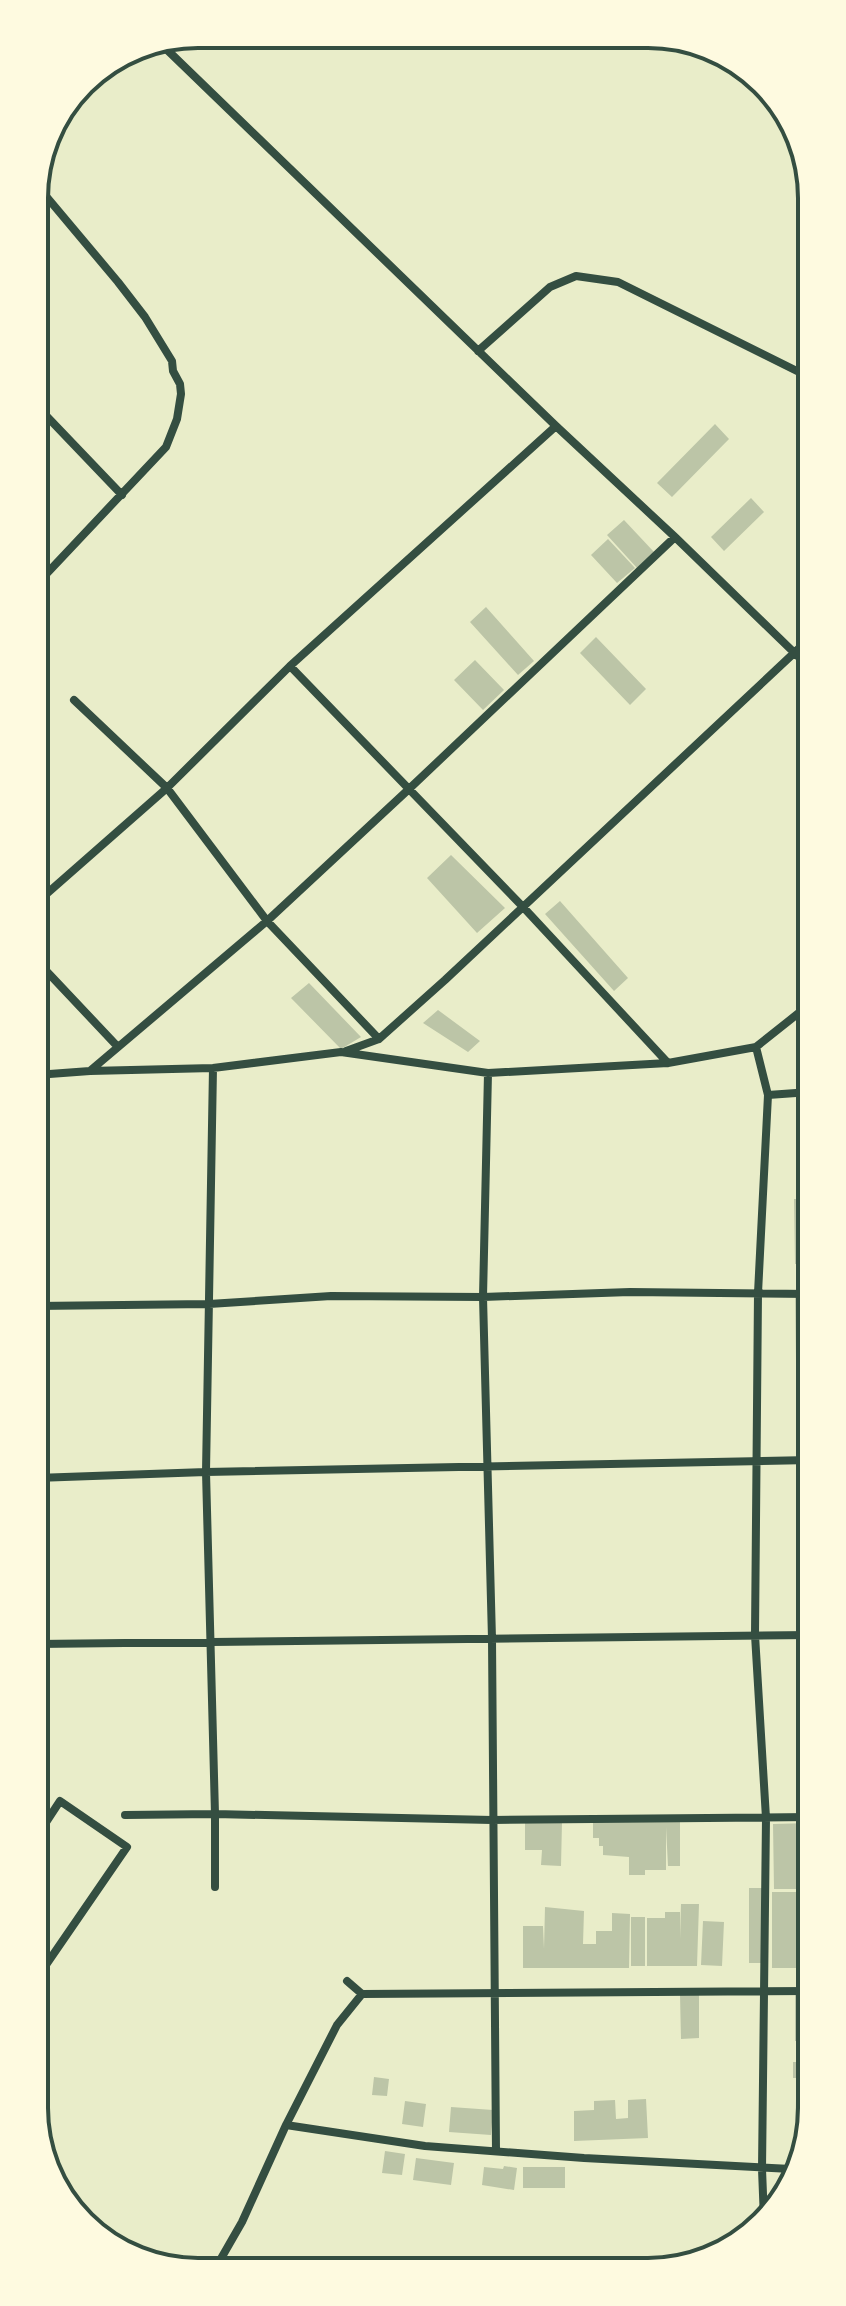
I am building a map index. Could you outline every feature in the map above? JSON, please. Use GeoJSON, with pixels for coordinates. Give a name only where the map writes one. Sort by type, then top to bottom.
{"type":"FeatureCollection","features":[{"type":"Feature","properties":{"kind":"street"},"geometry":{"type":"LineString","coordinates":[[168,51],[798,655]]}},
{"type":"Feature","properties":{"kind":"street"},"geometry":{"type":"LineString","coordinates":[[48,199],[145,317],[172,361],[181,394],[177,419],[166,447],[48,572]]}},
{"type":"Feature","properties":{"kind":"street"},"geometry":{"type":"LineString","coordinates":[[478,351],[550,287],[576,276],[618,282],[798,372]]}},
{"type":"Feature","properties":{"kind":"street"},"geometry":{"type":"LineString","coordinates":[[48,418],[122,495]]}},
{"type":"Feature","properties":{"kind":"street"},"geometry":{"type":"LineString","coordinates":[[48,893],[167,788],[290,666],[556,426]]}},
{"type":"Feature","properties":{"kind":"street"},"geometry":{"type":"LineString","coordinates":[[90,1071],[267,921],[675,537]]}},
{"type":"Feature","properties":{"kind":"street"},"geometry":{"type":"LineString","coordinates":[[48,1074],[213,1068],[341,1052],[379,1039],[524,908],[798,649]]}},
{"type":"Feature","properties":{"kind":"street"},"geometry":{"type":"LineString","coordinates":[[290,666],[524,908],[668,1063]]}},
{"type":"Feature","properties":{"kind":"street"},"geometry":{"type":"LineString","coordinates":[[74,700],[167,788],[267,921],[379,1039]]}},
{"type":"Feature","properties":{"kind":"street"},"geometry":{"type":"LineString","coordinates":[[48,973],[118,1047]]}},
{"type":"Feature","properties":{"kind":"street"},"geometry":{"type":"LineString","coordinates":[[341,1052],[488,1073],[668,1063],[756,1047],[798,1014]]}},
{"type":"Feature","properties":{"kind":"street"},"geometry":{"type":"LineString","coordinates":[[756,1047],[768,1095],[758,1293],[755,1635],[766,1818],[763,2204]]}},
{"type":"Feature","properties":{"kind":"street"},"geometry":{"type":"LineString","coordinates":[[213,1068],[206,1472],[215,1887]]}},
{"type":"Feature","properties":{"kind":"street"},"geometry":{"type":"LineString","coordinates":[[488,1073],[483,1297],[492,1639],[496,2151]]}},
{"type":"Feature","properties":{"kind":"street"},"geometry":{"type":"LineString","coordinates":[[768,1095],[798,1093]]}},
{"type":"Feature","properties":{"kind":"street"},"geometry":{"type":"LineString","coordinates":[[48,1306],[209,1304],[331,1296],[483,1297],[630,1292],[798,1294]]}},
{"type":"Feature","properties":{"kind":"street"},"geometry":{"type":"LineString","coordinates":[[48,1478],[798,1460]]}},
{"type":"Feature","properties":{"kind":"street"},"geometry":{"type":"LineString","coordinates":[[48,1644],[798,1635]]}},
{"type":"Feature","properties":{"kind":"street"},"geometry":{"type":"LineString","coordinates":[[48,1819],[60,1801],[127,1847],[48,1962]]}},
{"type":"Feature","properties":{"kind":"street"},"geometry":{"type":"LineString","coordinates":[[125,1815],[492,1820],[798,1817]]}},
{"type":"Feature","properties":{"kind":"street"},"geometry":{"type":"LineString","coordinates":[[347,1981],[362,1994],[798,1991]]}},
{"type":"Feature","properties":{"kind":"street"},"geometry":{"type":"LineString","coordinates":[[221,2258],[242,2222],[286,2125],[337,2025],[362,1994]]}},
{"type":"Feature","properties":{"kind":"street"},"geometry":{"type":"LineString","coordinates":[[286,2125],[425,2146],[785,2169]]}},
{"type":"Feature","properties":{"kind":"building"},"geometry":{"type":"Polygon","coordinates":[[[715,424],[729,439],[672,497],[657,483],[715,424]]]}},
{"type":"Feature","properties":{"kind":"building"},"geometry":{"type":"Polygon","coordinates":[[[751,498],[764,512],[724,551],[711,537],[751,498]]]}},
{"type":"Feature","properties":{"kind":"building"},"geometry":{"type":"Polygon","coordinates":[[[624,520],[654,552],[637,568],[607,535],[624,520]]]}},
{"type":"Feature","properties":{"kind":"building"},"geometry":{"type":"Polygon","coordinates":[[[608,539],[635,568],[617,583],[591,555],[608,539]]]}},
{"type":"Feature","properties":{"kind":"building"},"geometry":{"type":"Polygon","coordinates":[[[486,607],[534,661],[518,675],[470,622],[486,607]]]}},
{"type":"Feature","properties":{"kind":"building"},"geometry":{"type":"Polygon","coordinates":[[[596,637],[646,689],[630,705],[580,653],[596,637]]]}},
{"type":"Feature","properties":{"kind":"building"},"geometry":{"type":"Polygon","coordinates":[[[475,660],[504,690],[483,710],[454,680],[475,660]]]}},
{"type":"Feature","properties":{"kind":"building"},"geometry":{"type":"Polygon","coordinates":[[[451,855],[505,908],[477,933],[427,878],[451,855]]]}},
{"type":"Feature","properties":{"kind":"building"},"geometry":{"type":"Polygon","coordinates":[[[560,901],[628,978],[614,991],[545,914],[560,901]]]}},
{"type":"Feature","properties":{"kind":"building"},"geometry":{"type":"Polygon","coordinates":[[[309,983],[361,1037],[341,1049],[291,998],[309,983]]]}},
{"type":"Feature","properties":{"kind":"building"},"geometry":{"type":"Polygon","coordinates":[[[438,1010],[480,1041],[468,1052],[423,1023],[438,1010]]]}},
{"type":"Feature","properties":{"kind":"building"},"geometry":{"type":"Polygon","coordinates":[[[794,1199],[798,1199],[798,1264],[795,1264],[794,1199]]]}},
{"type":"Feature","properties":{"kind":"building"},"geometry":{"type":"Polygon","coordinates":[[[795,1295],[798,1295],[798,1361],[795,1295]]]}},
{"type":"Feature","properties":{"kind":"building"},"geometry":{"type":"Polygon","coordinates":[[[680,1821],[680,1866],[668,1866],[666,1827],[666,1870],[645,1870],[645,1875],[629,1875],[629,1857],[603,1855],[599,1838],[593,1838],[593,1822],[680,1821]]]}},
{"type":"Feature","properties":{"kind":"building"},"geometry":{"type":"Polygon","coordinates":[[[562,1822],[561,1866],[541,1865],[542,1850],[525,1850],[525,1823],[562,1822]]]}},
{"type":"Feature","properties":{"kind":"building"},"geometry":{"type":"Polygon","coordinates":[[[798,1823],[798,1889],[774,1889],[773,1824],[798,1823]]]}},
{"type":"Feature","properties":{"kind":"building"},"geometry":{"type":"Polygon","coordinates":[[[749,1888],[764,1888],[763,1963],[749,1963],[749,1888]]]}},
{"type":"Feature","properties":{"kind":"building"},"geometry":{"type":"Polygon","coordinates":[[[772,1892],[798,1892],[798,1968],[772,1968],[772,1892]]]}},
{"type":"Feature","properties":{"kind":"building"},"geometry":{"type":"Polygon","coordinates":[[[681,1904],[699,1904],[697,1966],[647,1966],[647,1918],[665,1918],[665,1912],[680,1912],[680,1939],[681,1904]]]}},
{"type":"Feature","properties":{"kind":"building"},"geometry":{"type":"Polygon","coordinates":[[[545,1907],[584,1911],[583,1944],[596,1944],[596,1931],[612,1931],[612,1913],[630,1914],[629,1968],[523,1968],[523,1926],[543,1926],[544,1949],[545,1907]]]}},
{"type":"Feature","properties":{"kind":"building"},"geometry":{"type":"Polygon","coordinates":[[[631,1917],[645,1917],[645,1966],[631,1966],[631,1917]]]}},
{"type":"Feature","properties":{"kind":"building"},"geometry":{"type":"Polygon","coordinates":[[[703,1921],[724,1922],[722,1966],[701,1965],[703,1921]]]}},
{"type":"Feature","properties":{"kind":"building"},"geometry":{"type":"Polygon","coordinates":[[[795,1993],[798,1993],[798,2041],[795,2041],[795,1993]]]}},
{"type":"Feature","properties":{"kind":"building"},"geometry":{"type":"Polygon","coordinates":[[[680,1994],[699,1994],[699,2038],[681,2039],[680,1994]]]}},
{"type":"Feature","properties":{"kind":"building"},"geometry":{"type":"Polygon","coordinates":[[[793,2062],[798,2062],[798,2078],[793,2078],[793,2062]]]}},
{"type":"Feature","properties":{"kind":"building"},"geometry":{"type":"Polygon","coordinates":[[[374,2077],[389,2079],[387,2096],[372,2095],[374,2077]]]}},
{"type":"Feature","properties":{"kind":"building"},"geometry":{"type":"Polygon","coordinates":[[[646,2099],[648,2138],[574,2141],[574,2111],[594,2110],[594,2101],[615,2100],[616,2119],[628,2118],[628,2100],[646,2099]]]}},
{"type":"Feature","properties":{"kind":"building"},"geometry":{"type":"Polygon","coordinates":[[[796,2099],[798,2099],[798,2118],[795,2137],[796,2099]]]}},
{"type":"Feature","properties":{"kind":"building"},"geometry":{"type":"Polygon","coordinates":[[[405,2101],[426,2104],[423,2127],[402,2124],[405,2101]]]}},
{"type":"Feature","properties":{"kind":"building"},"geometry":{"type":"Polygon","coordinates":[[[451,2107],[493,2110],[491,2135],[449,2132],[451,2107]]]}},
{"type":"Feature","properties":{"kind":"building"},"geometry":{"type":"Polygon","coordinates":[[[385,2151],[405,2154],[402,2175],[382,2173],[385,2151]]]}},
{"type":"Feature","properties":{"kind":"building"},"geometry":{"type":"Polygon","coordinates":[[[416,2158],[454,2163],[451,2185],[413,2180],[416,2158]]]}},
{"type":"Feature","properties":{"kind":"building"},"geometry":{"type":"Polygon","coordinates":[[[504,2166],[517,2168],[514,2190],[482,2185],[484,2167],[503,2169],[504,2166]]]}},
{"type":"Feature","properties":{"kind":"building"},"geometry":{"type":"Polygon","coordinates":[[[523,2167],[565,2167],[565,2188],[523,2188],[523,2167]]]}}]}
